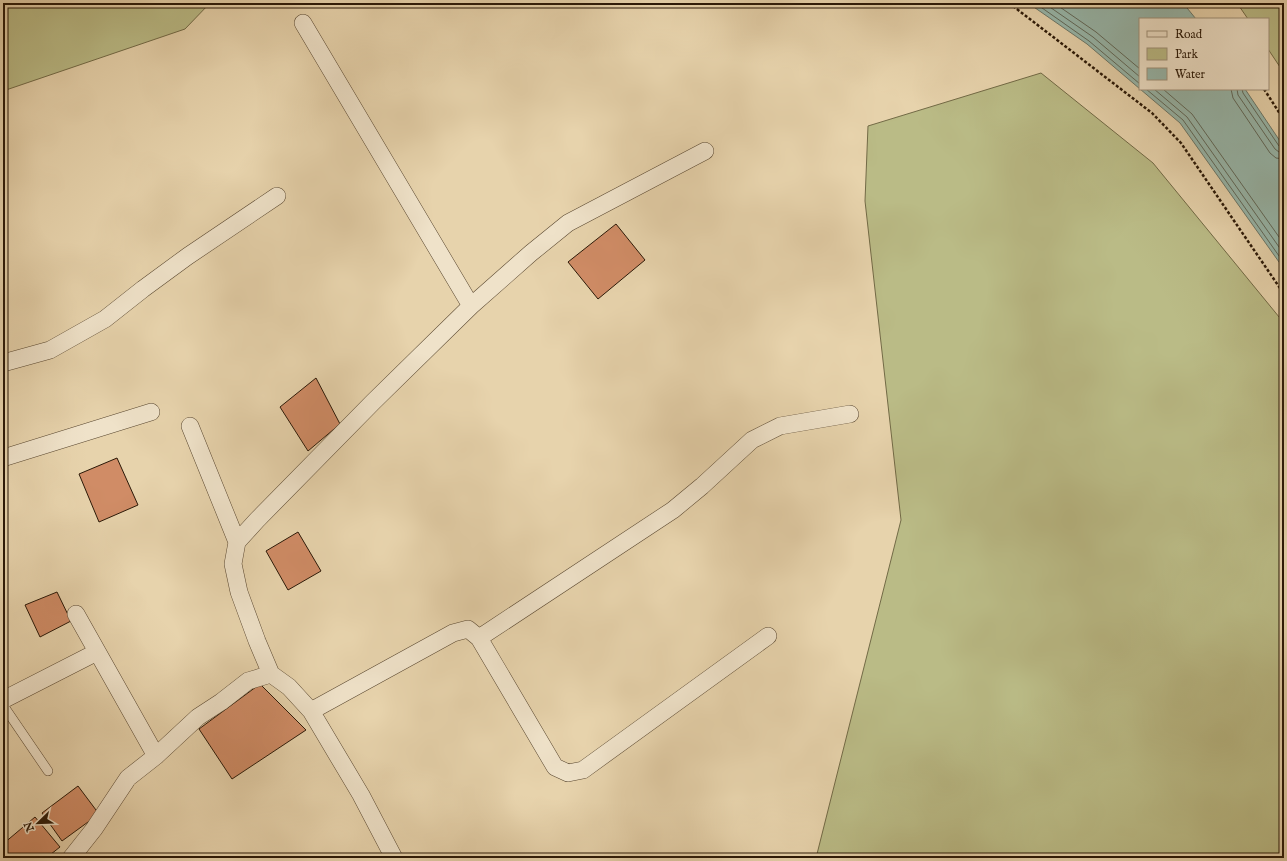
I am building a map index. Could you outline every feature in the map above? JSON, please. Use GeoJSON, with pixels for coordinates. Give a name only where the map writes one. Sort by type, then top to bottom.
{"type":"FeatureCollection","features":[{"type":"Feature","properties":{"kind":"street"},"geometry":{"type":"LineString","coordinates":[[303,23],[471,306]]}},
{"type":"Feature","properties":{"kind":"street"},"geometry":{"type":"LineString","coordinates":[[392,857],[361,795],[311,711],[289,687],[271,674],[239,592],[232,564],[237,542],[373,402],[471,306],[530,253],[568,223],[705,151]]}},
{"type":"Feature","properties":{"kind":"street"},"geometry":{"type":"LineString","coordinates":[[3,363],[50,350],[105,319],[188,256],[277,196]]}},
{"type":"Feature","properties":{"kind":"street"},"geometry":{"type":"LineString","coordinates":[[3,458],[151,412]]}},
{"type":"Feature","properties":{"kind":"street"},"geometry":{"type":"LineString","coordinates":[[479,638],[673,510],[702,486],[752,440],[780,426],[850,414]]}},
{"type":"Feature","properties":{"kind":"street"},"geometry":{"type":"LineString","coordinates":[[190,426],[237,542]]}},
{"type":"Feature","properties":{"kind":"street"},"geometry":{"type":"LineString","coordinates":[[76,614],[156,756]]}},
{"type":"Feature","properties":{"kind":"street"},"geometry":{"type":"LineString","coordinates":[[311,711],[453,633],[468,628],[479,638],[555,767],[568,773],[583,770],[768,636]]}},
{"type":"Feature","properties":{"kind":"street"},"geometry":{"type":"LineString","coordinates":[[3,700],[97,652]]}},
{"type":"Feature","properties":{"kind":"street"},"geometry":{"type":"LineString","coordinates":[[71,858],[94,829],[128,778],[156,756],[198,717],[221,702],[248,681],[271,674]]}},
{"type":"Feature","properties":{"kind":"lane"},"geometry":{"type":"LineString","coordinates":[[3,705],[48,771]]}},
{"type":"Feature","properties":{"kind":"path"},"geometry":{"type":"LineString","coordinates":[[1009,3],[1152,113],[1181,143],[1284,294]]}},
{"type":"Feature","properties":{"kind":"path"},"geometry":{"type":"LineString","coordinates":[[1265,90],[1284,120]]}},
{"type":"Feature","properties":{"kind":"green space"},"geometry":{"type":"Polygon","coordinates":[[[3,3],[210,3],[185,29],[3,91],[3,3]]]}},
{"type":"Feature","properties":{"kind":"green space"},"geometry":{"type":"Polygon","coordinates":[[[1237,3],[1284,3],[1284,73],[1269,50],[1269,18],[1247,18],[1237,3]]]}},
{"type":"Feature","properties":{"kind":"green space"},"geometry":{"type":"Polygon","coordinates":[[[1041,73],[1153,163],[1284,323],[1284,858],[816,858],[901,520],[865,201],[868,126],[1041,73]]]}},
{"type":"Feature","properties":{"kind":"water"},"geometry":{"type":"Polygon","coordinates":[[[1028,3],[1183,3],[1195,18],[1139,18],[1139,88],[1087,44],[1028,3]]]}},
{"type":"Feature","properties":{"kind":"water"},"geometry":{"type":"Polygon","coordinates":[[[1141,90],[1246,90],[1284,147],[1284,269],[1180,123],[1141,90]]]}},
{"type":"Feature","properties":{"kind":"building"},"geometry":{"type":"Polygon","coordinates":[[[616,224],[645,260],[598,299],[568,262],[616,224]]]}},
{"type":"Feature","properties":{"kind":"building"},"geometry":{"type":"Polygon","coordinates":[[[316,378],[340,424],[308,451],[280,407],[316,378]]]}},
{"type":"Feature","properties":{"kind":"building"},"geometry":{"type":"Polygon","coordinates":[[[117,458],[138,505],[99,522],[79,474],[117,458]]]}},
{"type":"Feature","properties":{"kind":"building"},"geometry":{"type":"Polygon","coordinates":[[[298,532],[321,571],[288,590],[266,551],[298,532]]]}},
{"type":"Feature","properties":{"kind":"building"},"geometry":{"type":"Polygon","coordinates":[[[57,592],[71,621],[40,637],[25,605],[57,592]]]}},
{"type":"Feature","properties":{"kind":"building"},"geometry":{"type":"Polygon","coordinates":[[[260,684],[306,730],[232,779],[199,729],[260,684]]]}},
{"type":"Feature","properties":{"kind":"building"},"geometry":{"type":"Polygon","coordinates":[[[78,786],[99,814],[62,841],[42,813],[78,786]]]}},
{"type":"Feature","properties":{"kind":"building"},"geometry":{"type":"Polygon","coordinates":[[[35,817],[60,847],[46,858],[6,858],[3,854],[3,844],[35,817]]]}}]}
